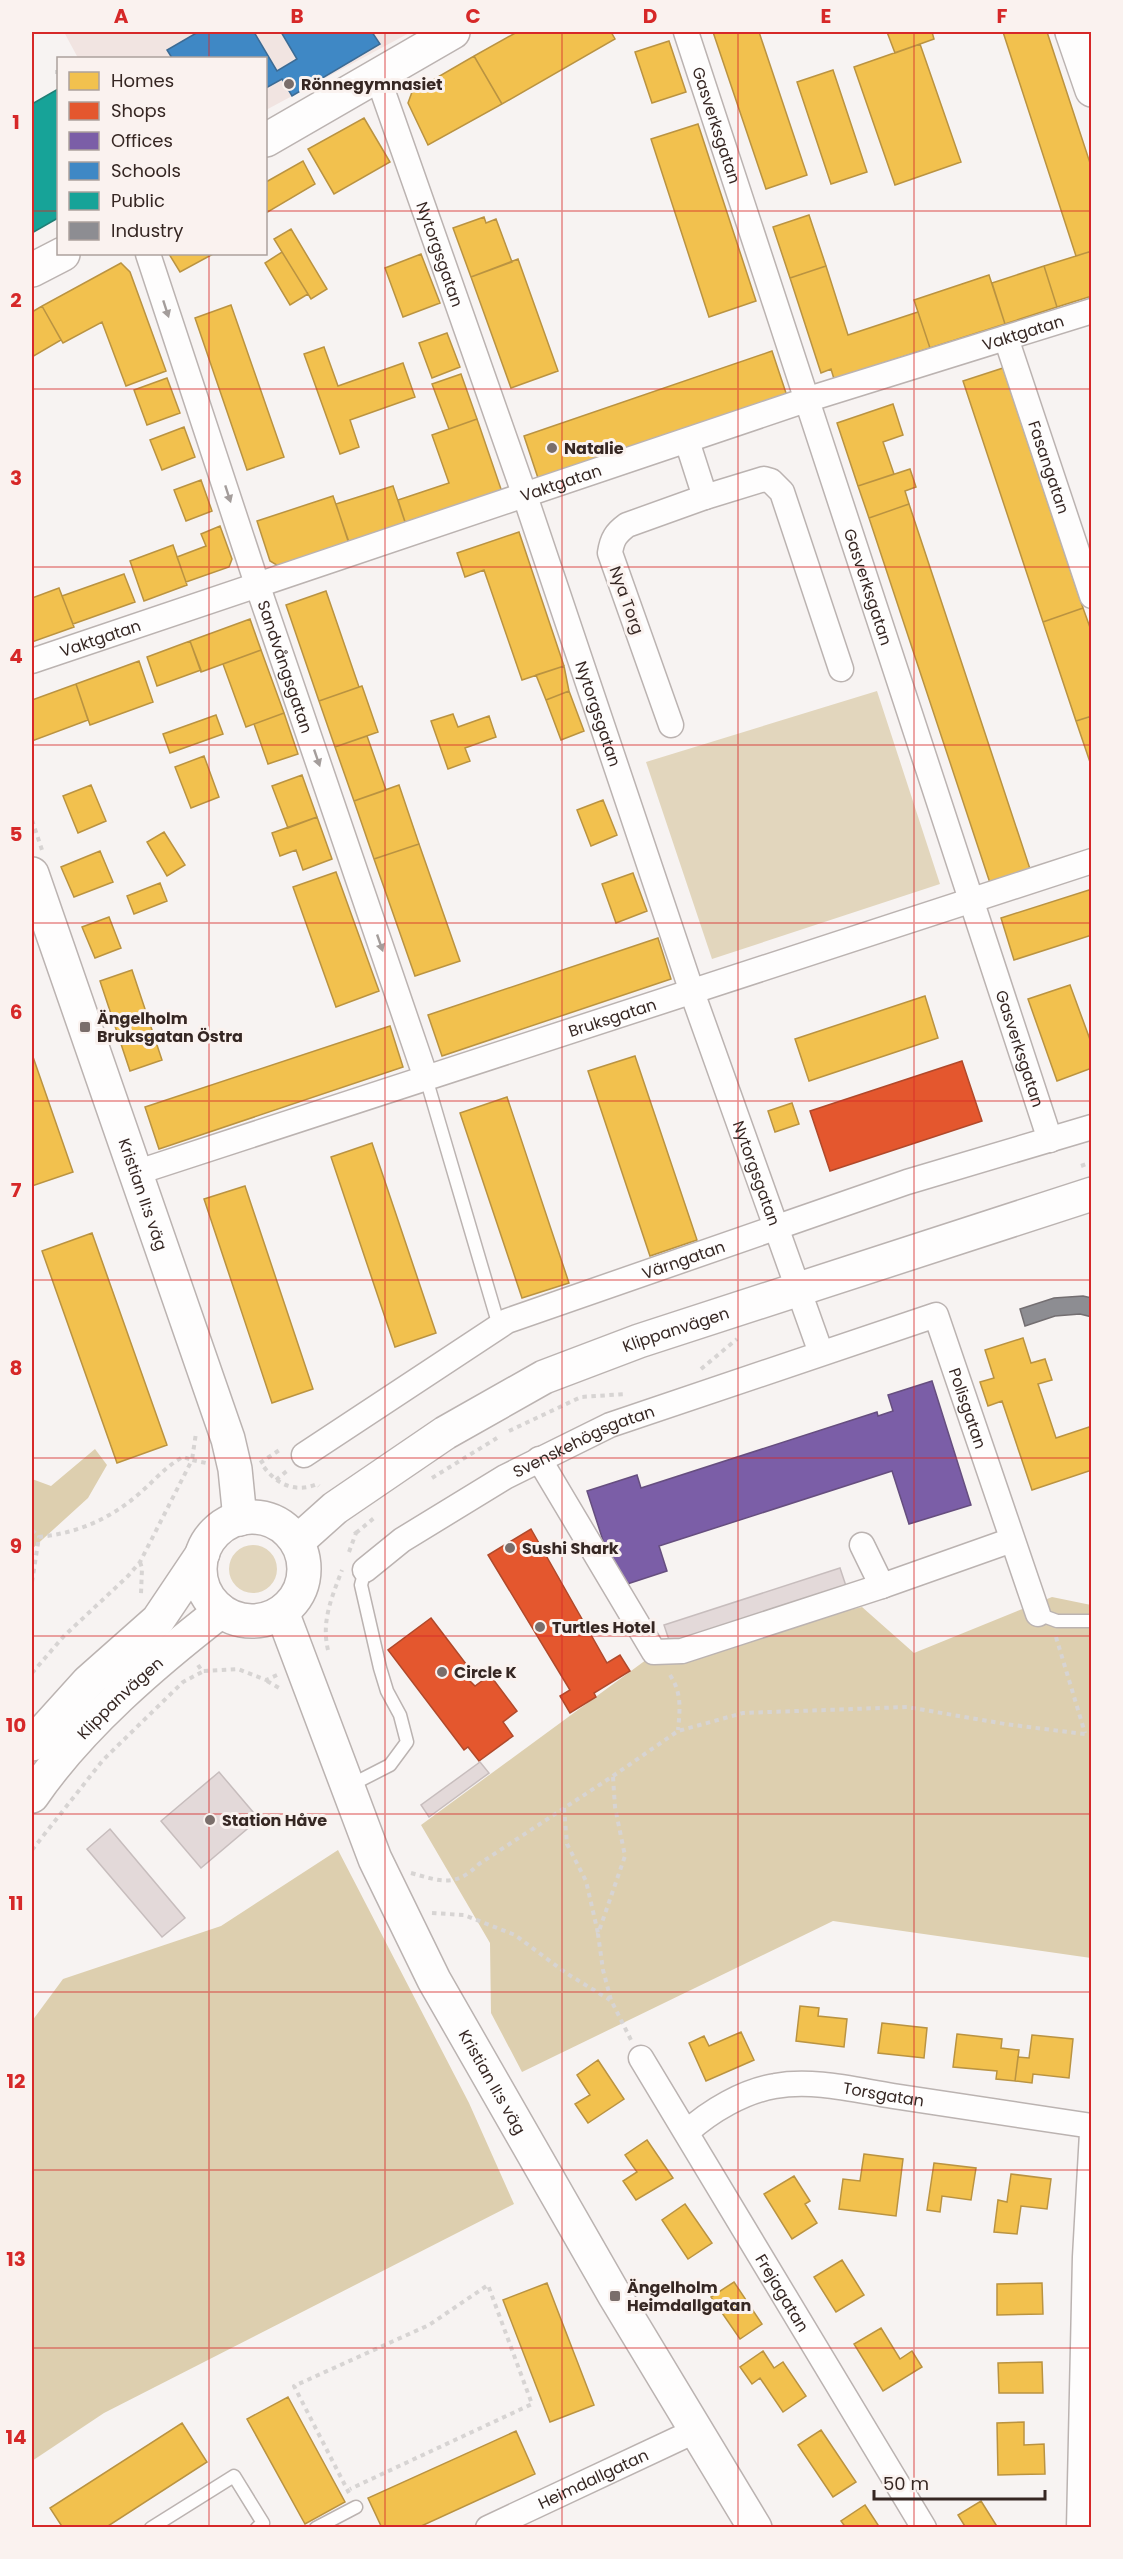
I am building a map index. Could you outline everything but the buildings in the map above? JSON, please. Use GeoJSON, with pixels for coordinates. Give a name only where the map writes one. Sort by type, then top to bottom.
{"type":"FeatureCollection","features":[{"type":"Feature","properties":{"kind":"street"},"geometry":{"type":"LineString","coordinates":[[267,139],[453,32]]}},
{"type":"Feature","properties":{"kind":"street","name":"Gasverksgatan"},"geometry":{"type":"LineString","coordinates":[[686,32],[809,399],[1050,1140]]}},
{"type":"Feature","properties":{"kind":"street"},"geometry":{"type":"LineString","coordinates":[[1072,32],[1092,90]]}},
{"type":"Feature","properties":{"kind":"street","name":"Nytorgsgatan"},"geometry":{"type":"LineString","coordinates":[[377,75],[525,496],[692,992],[821,1353]]}},
{"type":"Feature","properties":{"kind":"street"},"geometry":{"type":"LineString","coordinates":[[32,270],[61,255]]}},
{"type":"Feature","properties":{"kind":"street","name":"Sandvångsgatan"},"geometry":{"type":"LineString","coordinates":[[148,255],[257,584],[426,1078]]}},
{"type":"Feature","properties":{"kind":"street","name":"Vaktgatan"},"geometry":{"type":"LineString","coordinates":[[32,662],[809,399],[1092,311]]}},
{"type":"Feature","properties":{"kind":"street","name":"Fasangatan"},"geometry":{"type":"LineString","coordinates":[[1006,338],[1092,596]]}},
{"type":"Feature","properties":{"kind":"street"},"geometry":{"type":"LineString","coordinates":[[687,441],[705,497]]}},
{"type":"Feature","properties":{"kind":"street","name":"Nya Torg"},"geometry":{"type":"LineString","coordinates":[[671,725],[610,553],[611,541],[617,531],[627,525],[756,480],[771,481],[778,485],[782,492],[841,669]]}},
{"type":"Feature","properties":{"kind":"street","name":"Bruksgatan"},"geometry":{"type":"LineString","coordinates":[[135,1173],[1092,861]]}},
{"type":"Feature","properties":{"kind":"street","name":"Kristian II:s väg"},"geometry":{"type":"LineString","coordinates":[[32,874],[38,916],[135,1173],[228,1440],[248,1466],[240,1519]]}},
{"type":"Feature","properties":{"kind":"street","name":"Värngatan"},"geometry":{"type":"LineString","coordinates":[[304,1455],[499,1326],[907,1182],[1092,1126]]}},
{"type":"Feature","properties":{"kind":"street","name":"Klippanvägen"},"geometry":{"type":"LineString","coordinates":[[297,1542],[335,1508],[445,1432],[544,1377],[639,1341],[1092,1194]]}},
{"type":"Feature","properties":{"kind":"street","name":"Polisgatan"},"geometry":{"type":"LineString","coordinates":[[821,1353],[936,1316],[1012,1540],[1045,1616]]}},
{"type":"Feature","properties":{"kind":"street","name":"Svenskehögsgatan"},"geometry":{"type":"LineString","coordinates":[[365,1570],[402,1540],[447,1511],[538,1459],[610,1425],[821,1353]]}},
{"type":"Feature","properties":{"kind":"street"},"geometry":{"type":"LineString","coordinates":[[538,1459],[654,1652],[682,1651],[882,1586],[1012,1540]]}},
{"type":"Feature","properties":{"kind":"street"},"geometry":{"type":"LineString","coordinates":[[203,1553],[201,1579],[208,1596],[221,1611],[233,1618],[252,1621],[271,1618],[282,1612],[296,1598],[303,1580],[303,1560],[297,1542],[289,1532],[272,1521],[253,1517],[240,1519]]}},
{"type":"Feature","properties":{"kind":"street","name":"Klippanvägen"},"geometry":{"type":"LineString","coordinates":[[32,1744],[88,1682],[158,1620],[217,1531],[240,1519]]}},
{"type":"Feature","properties":{"kind":"street"},"geometry":{"type":"LineString","coordinates":[[861,1545],[882,1586]]}},
{"type":"Feature","properties":{"kind":"street","name":"Klippanvägen"},"geometry":{"type":"LineString","coordinates":[[32,1796],[45,1776],[102,1715],[179,1643],[221,1611]]}},
{"type":"Feature","properties":{"kind":"street","name":"Kristian II:s väg"},"geometry":{"type":"LineString","coordinates":[[282,1612],[375,1858],[434,1980],[615,2296],[755,2528]]}},
{"type":"Feature","properties":{"kind":"street","name":"Frejagatan"},"geometry":{"type":"LineString","coordinates":[[641,2058],[924,2528]]}},
{"type":"Feature","properties":{"kind":"street","name":"Torsgatan"},"geometry":{"type":"LineString","coordinates":[[687,2132],[712,2113],[746,2095],[773,2086],[789,2084],[841,2088],[1092,2126]]}},
{"type":"Feature","properties":{"kind":"street"},"geometry":{"type":"LineString","coordinates":[[1079,2528],[1087,2397],[1085,2257],[1092,2133]]}},
{"type":"Feature","properties":{"kind":"street","name":"Heimdallgatan"},"geometry":{"type":"LineString","coordinates":[[488,2528],[697,2430]]}},
{"type":"Feature","properties":{"kind":"lane"},"geometry":{"type":"LineString","coordinates":[[426,1078],[499,1326]]}},
{"type":"Feature","properties":{"kind":"lane"},"geometry":{"type":"LineString","coordinates":[[349,1786],[390,1765],[407,1742],[400,1715],[380,1668],[361,1585],[365,1570]]}},
{"type":"Feature","properties":{"kind":"lane"},"geometry":{"type":"LineString","coordinates":[[1045,1616],[1057,1621],[1092,1621]]}},
{"type":"Feature","properties":{"kind":"lane"},"geometry":{"type":"LineString","coordinates":[[151,2528],[234,2476],[262,2526]]}},
{"type":"Feature","properties":{"kind":"lane"},"geometry":{"type":"LineString","coordinates":[[316,2528],[356,2507]]}},
{"type":"Feature","properties":{"kind":"path"},"geometry":{"type":"LineString","coordinates":[[693,1372],[746,1335]]}},
{"type":"Feature","properties":{"kind":"path"},"geometry":{"type":"LineString","coordinates":[[507,1432],[581,1397],[626,1394],[636,1391]]}},
{"type":"Feature","properties":{"kind":"path"},"geometry":{"type":"LineString","coordinates":[[424,1484],[498,1438]]}},
{"type":"Feature","properties":{"kind":"path"},"geometry":{"type":"LineString","coordinates":[[39,1537],[63,1534],[92,1526],[138,1495],[172,1462],[183,1457],[248,1466]]}},
{"type":"Feature","properties":{"kind":"path"},"geometry":{"type":"LineString","coordinates":[[32,1672],[64,1636],[140,1562],[192,1460]]}},
{"type":"Feature","properties":{"kind":"path"},"geometry":{"type":"LineString","coordinates":[[356,1533],[383,1511]]}},
{"type":"Feature","properties":{"kind":"path"},"geometry":{"type":"LineString","coordinates":[[32,1530],[39,1537]]}},
{"type":"Feature","properties":{"kind":"path"},"geometry":{"type":"LineString","coordinates":[[32,1582],[39,1537]]}},
{"type":"Feature","properties":{"kind":"path"},"geometry":{"type":"LineString","coordinates":[[1045,1616],[1085,1733]]}},
{"type":"Feature","properties":{"kind":"path"},"geometry":{"type":"LineString","coordinates":[[654,1652],[677,1685],[681,1706],[678,1731]]}},
{"type":"Feature","properties":{"kind":"path"},"geometry":{"type":"LineString","coordinates":[[32,1850],[104,1760],[183,1682],[202,1671]]}},
{"type":"Feature","properties":{"kind":"path"},"geometry":{"type":"LineString","coordinates":[[405,1871],[448,1883],[469,1874],[479,1864],[678,1731],[743,1713],[907,1707],[1005,1724],[1092,1735]]}},
{"type":"Feature","properties":{"kind":"path"},"geometry":{"type":"LineString","coordinates":[[598,1934],[625,1856],[615,1808],[613,1776]]}},
{"type":"Feature","properties":{"kind":"path"},"geometry":{"type":"LineString","coordinates":[[564,1808],[567,1844],[586,1881],[610,2000],[641,2058]]}},
{"type":"Feature","properties":{"kind":"path"},"geometry":{"type":"LineString","coordinates":[[422,1912],[464,1915],[515,1935],[566,1973],[610,2000]]}},
{"type":"Feature","properties":{"kind":"path"},"geometry":{"type":"LineString","coordinates":[[348,2490],[532,2404],[488,2285],[429,2325],[294,2386],[356,2507]]}},
{"type":"Feature","properties":{"kind":"shaded area","name":"Rönnegymnasiet"},"geometry":{"type":"Polygon","coordinates":[[[64,32],[411,32],[267,109],[267,57],[77,57],[64,32]]]}},
{"type":"Feature","properties":{"kind":"shaded area"},"geometry":{"type":"Polygon","coordinates":[[[877,691],[940,884],[712,959],[646,762],[877,691]]]}},
{"type":"Feature","properties":{"kind":"shaded area"},"geometry":{"type":"Polygon","coordinates":[[[95,1449],[107,1465],[88,1498],[32,1549],[32,1479],[51,1486],[95,1449]]]}},
{"type":"Feature","properties":{"kind":"shaded area"},"geometry":{"type":"Polygon","coordinates":[[[248,1545],[258,1545],[273,1555],[277,1569],[276,1578],[267,1589],[258,1593],[248,1593],[233,1583],[229,1574],[229,1564],[239,1549],[248,1545]]]}},
{"type":"Feature","properties":{"kind":"shaded area"},"geometry":{"type":"Polygon","coordinates":[[[1052,1597],[1091,1605],[1091,1958],[833,1921],[522,2072],[491,2013],[490,1943],[421,1825],[650,1657],[862,1607],[914,1653],[1052,1597]]]}},
{"type":"Feature","properties":{"kind":"shaded area"},"geometry":{"type":"Polygon","coordinates":[[[338,1850],[469,2103],[514,2204],[104,2413],[32,2461],[32,2021],[63,1979],[221,1926],[338,1850]]]}},
{"type":"Feature","properties":{"kind":"place","name":"Rönnegymnasiet"},"geometry":{"type":"Point","coordinates":[289,84]}},
{"type":"Feature","properties":{"kind":"place","name":"Natalie"},"geometry":{"type":"Point","coordinates":[552,448]}},
{"type":"Feature","properties":{"kind":"place","name":"Ängelholm Bruksgatan Östra"},"geometry":{"type":"Point","coordinates":[85,1027]}},
{"type":"Feature","properties":{"kind":"place","name":"Sushi Shark"},"geometry":{"type":"Point","coordinates":[510,1548]}},
{"type":"Feature","properties":{"kind":"place","name":"Turtles Hotel"},"geometry":{"type":"Point","coordinates":[540,1627]}},
{"type":"Feature","properties":{"kind":"place","name":"Circle K"},"geometry":{"type":"Point","coordinates":[442,1672]}},
{"type":"Feature","properties":{"kind":"place","name":"Station Håve"},"geometry":{"type":"Point","coordinates":[210,1820]}},
{"type":"Feature","properties":{"kind":"place","name":"Ängelholm Heimdallgatan"},"geometry":{"type":"Point","coordinates":[615,2296]}}]}
